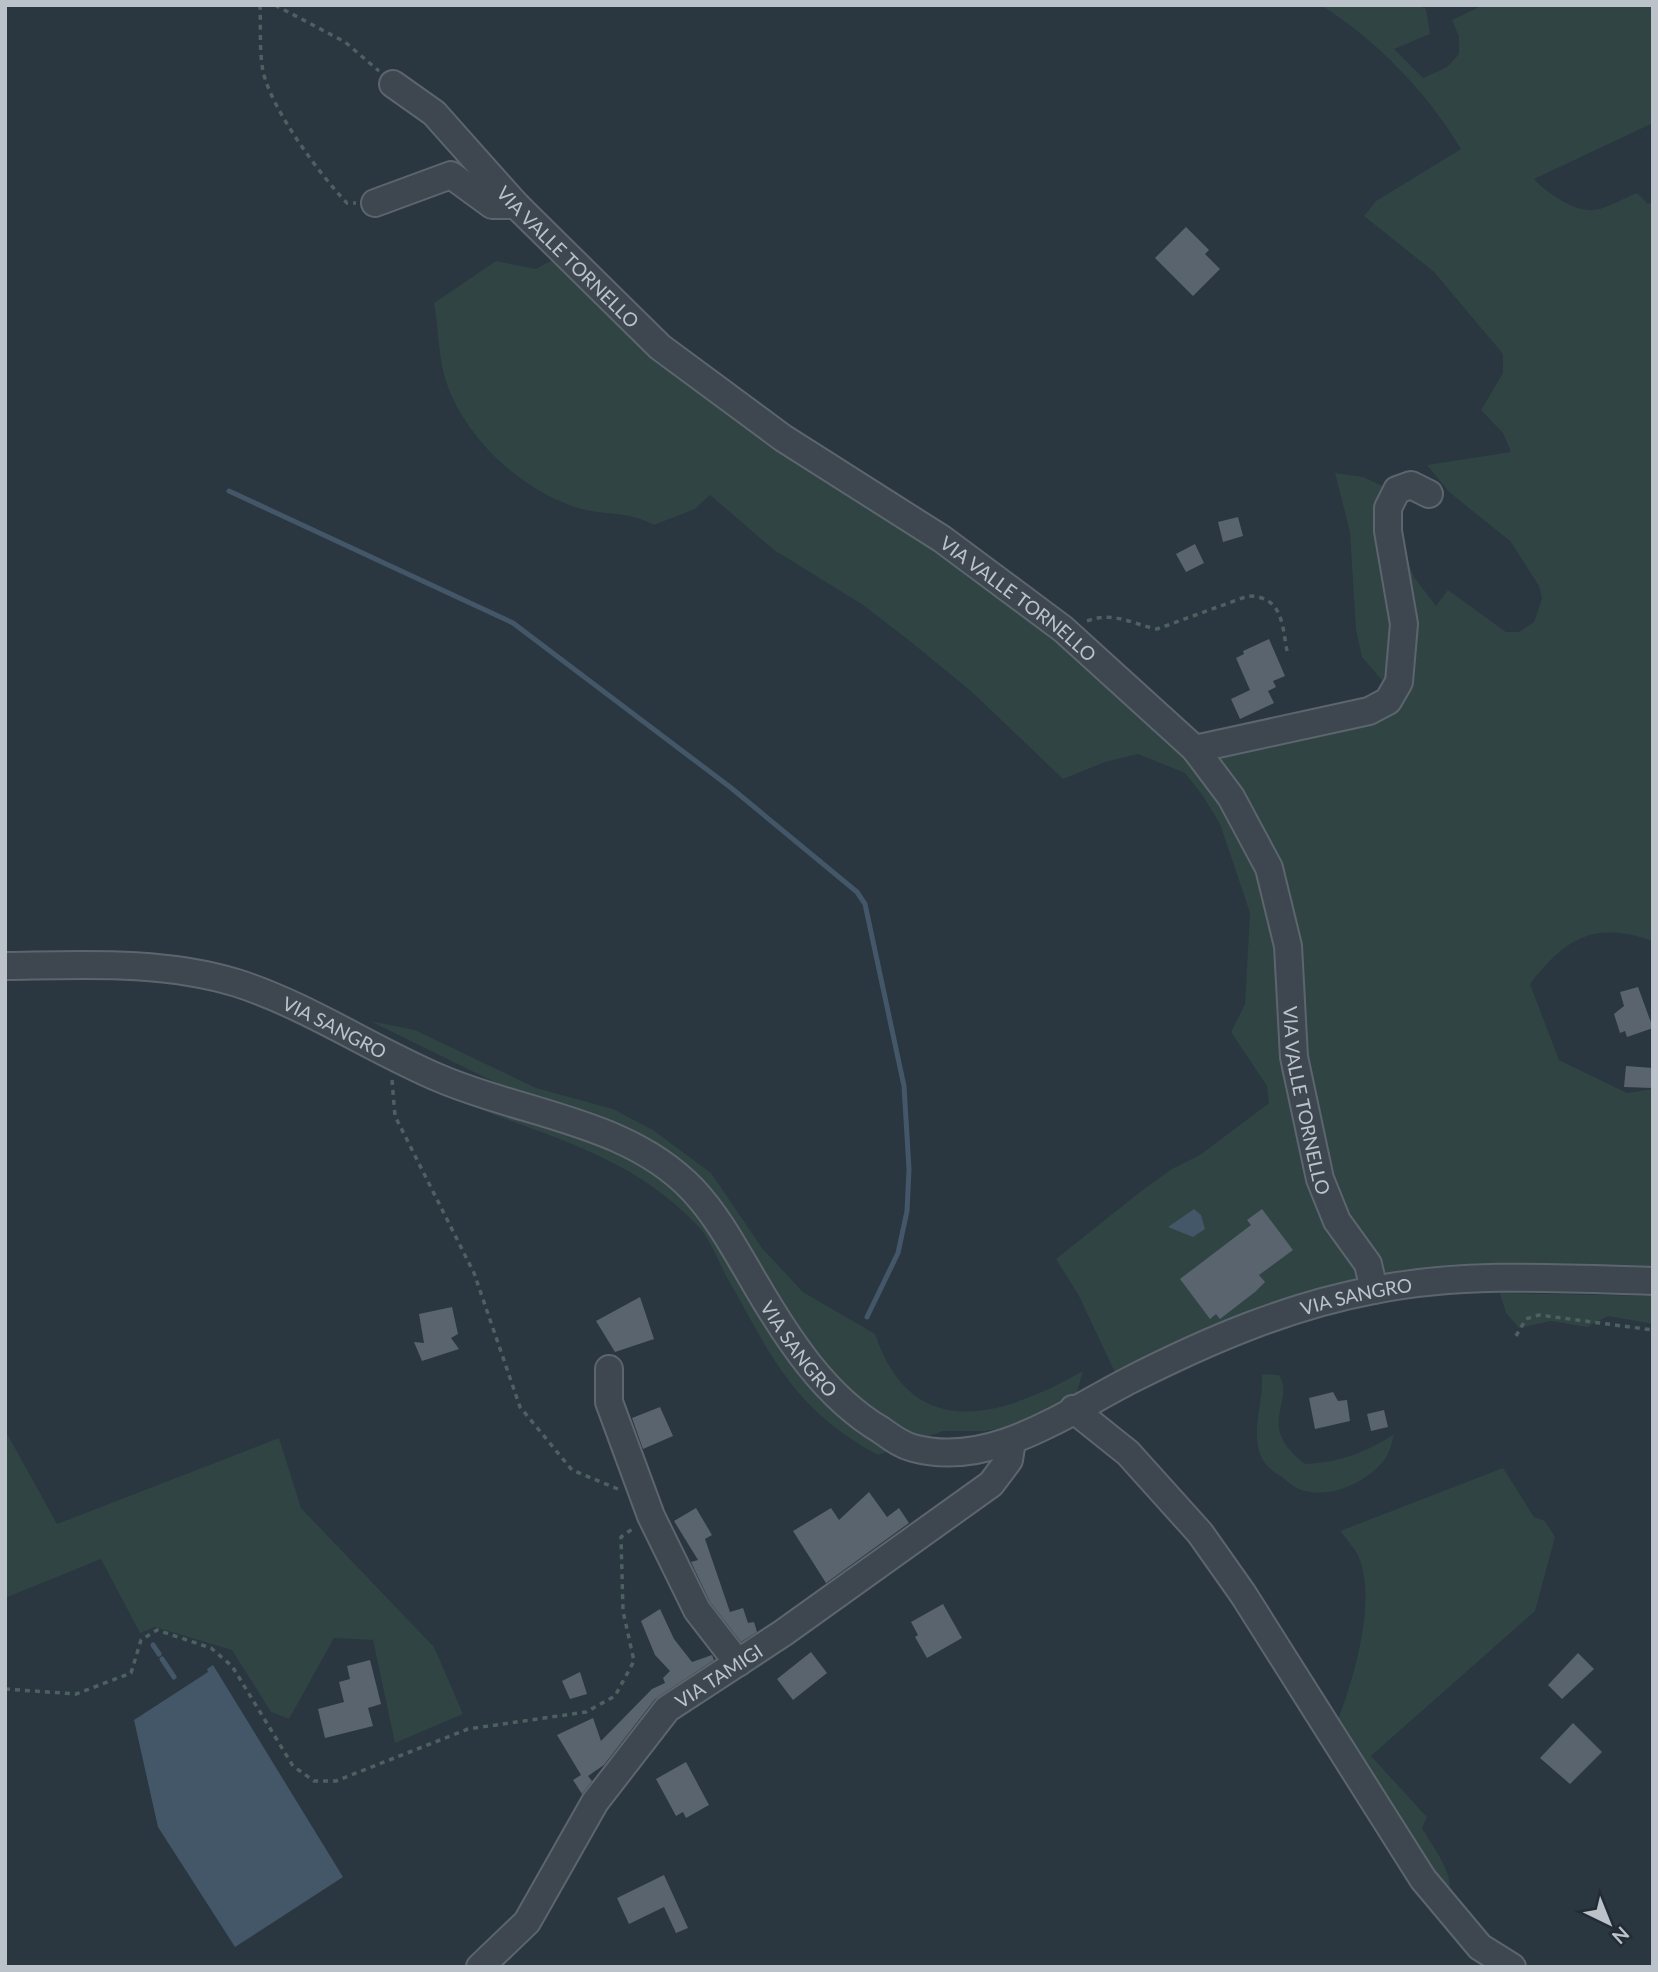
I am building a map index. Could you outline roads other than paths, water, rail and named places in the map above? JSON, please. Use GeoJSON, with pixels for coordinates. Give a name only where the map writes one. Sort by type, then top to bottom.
{"type":"FeatureCollection","features":[{"type":"Feature","properties":{"kind":"street","name":"VIA VALLE TORNELLO"},"geometry":{"type":"LineString","coordinates":[[393,84],[434,113],[516,205],[660,347],[783,438],[942,539],[1070,635],[1195,749],[1231,797],[1269,868],[1289,946],[1294,1057],[1320,1179],[1337,1221],[1368,1264],[1374,1290]]}},
{"type":"Feature","properties":{"kind":"street"},"geometry":{"type":"LineString","coordinates":[[375,203],[451,175],[492,205],[516,205]]}},
{"type":"Feature","properties":{"kind":"street"},"geometry":{"type":"LineString","coordinates":[[1195,749],[1370,711],[1388,701],[1399,682],[1404,624],[1388,531],[1388,508],[1397,490],[1411,485],[1429,494]]}},
{"type":"Feature","properties":{"kind":"street","name":"VIA SANGRO"},"geometry":{"type":"LineString","coordinates":[[5,966],[124,964],[236,983],[332,1025],[390,1057],[447,1082],[596,1130],[648,1156],[691,1188],[724,1229],[799,1353],[864,1420],[907,1447],[939,1453],[968,1452],[1012,1441],[1194,1348],[1293,1310],[1374,1290],[1436,1281],[1550,1278],[1653,1281]]}},
{"type":"Feature","properties":{"kind":"street"},"geometry":{"type":"LineString","coordinates":[[610,1369],[609,1402],[643,1488],[651,1516],[697,1611],[738,1663]]}},
{"type":"Feature","properties":{"kind":"street"},"geometry":{"type":"LineString","coordinates":[[1073,1409],[1128,1453],[1199,1533],[1243,1594],[1423,1878],[1480,1947],[1512,1967]]}},
{"type":"Feature","properties":{"kind":"street","name":"VIA TAMIGI"},"geometry":{"type":"LineString","coordinates":[[480,1967],[527,1922],[596,1802],[667,1709],[738,1663],[991,1484],[1009,1461],[1012,1441]]}},
{"type":"Feature","properties":{"kind":"water"},"geometry":{"type":"Polygon","coordinates":[[[1194,1209],[1201,1215],[1205,1229],[1193,1237],[1168,1227],[1194,1209]]]}},
{"type":"Feature","properties":{"kind":"water"},"geometry":{"type":"Polygon","coordinates":[[[213,1665],[343,1877],[235,1947],[158,1827],[134,1720],[208,1672],[207,1669],[213,1665]]]}},
{"type":"Feature","properties":{"kind":"waterway"},"geometry":{"type":"LineString","coordinates":[[229,491],[513,623],[730,787],[857,892],[865,904],[904,1086],[909,1169],[907,1211],[898,1253],[867,1317]]}},
{"type":"Feature","properties":{"kind":"waterway"},"geometry":{"type":"LineString","coordinates":[[153,1645],[159,1654]]}},
{"type":"Feature","properties":{"kind":"waterway"},"geometry":{"type":"LineString","coordinates":[[162,1659],[174,1677]]}}]}
